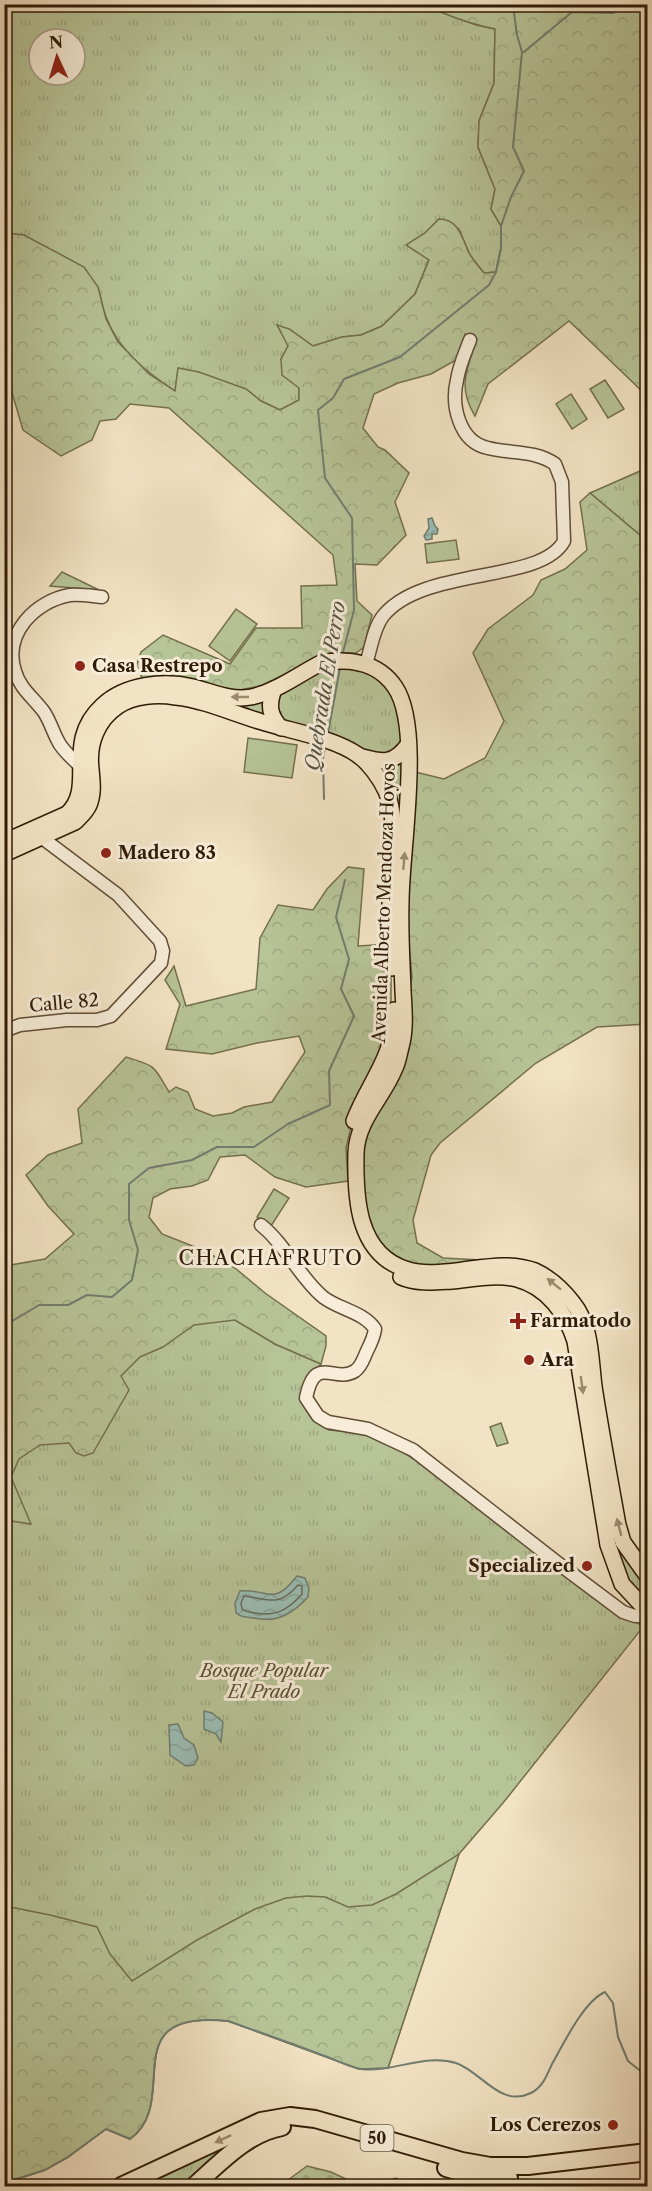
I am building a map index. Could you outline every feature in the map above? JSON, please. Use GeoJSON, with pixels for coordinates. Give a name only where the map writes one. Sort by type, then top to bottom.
{"type":"FeatureCollection","features":[{"type":"Feature","properties":{"kind":"highway","name":"50"},"geometry":{"type":"LineString","coordinates":[[120,2187],[245,2127],[282,2117],[315,2119],[451,2158],[490,2166],[518,2167],[648,2152]]}},
{"type":"Feature","properties":{"kind":"highway","name":"50"},"geometry":{"type":"LineString","coordinates":[[194,2187],[254,2137],[277,2128],[292,2127],[312,2129],[470,2175],[484,2177],[523,2177],[648,2163]]}},
{"type":"Feature","properties":{"kind":"main road"},"geometry":{"type":"LineString","coordinates":[[4,842],[67,814],[74,807],[81,792],[80,744],[84,730],[102,706],[121,692],[147,686],[177,685],[238,698],[251,697],[274,689],[321,663],[359,662]]}},
{"type":"Feature","properties":{"kind":"main road","name":"Avenida Alberto Mendoza Hoyos"},"geometry":{"type":"LineString","coordinates":[[359,662],[379,670],[396,688],[402,700],[408,745],[407,823],[400,905],[404,1021],[402,1043],[395,1069],[364,1121],[359,1135],[356,1151],[361,1223],[366,1238],[379,1254],[409,1271],[428,1272],[488,1266],[520,1268],[536,1272],[554,1283],[574,1303],[584,1319],[589,1339],[594,1387],[618,1525],[623,1542],[648,1577]]}},
{"type":"Feature","properties":{"kind":"main road"},"geometry":{"type":"LineString","coordinates":[[274,689],[269,707],[280,728]]}},
{"type":"Feature","properties":{"kind":"main road","name":"Avenida Alberto Mendoza Hoyos"},"geometry":{"type":"LineString","coordinates":[[4,854],[75,822],[89,806],[93,788],[90,766],[91,745],[95,733],[110,712],[126,701],[175,696],[191,699],[299,732],[348,750],[359,756],[377,776],[386,791],[391,807],[390,905],[395,1019],[384,1065],[357,1113],[346,1148],[349,1205],[353,1227],[359,1243],[373,1260],[389,1273],[425,1283],[500,1277],[517,1279],[550,1298],[562,1312],[575,1341],[608,1545],[622,1584],[648,1614]]}},
{"type":"Feature","properties":{"kind":"main road"},"geometry":{"type":"LineString","coordinates":[[359,756],[390,761],[400,756],[408,745]]}},
{"type":"Feature","properties":{"kind":"street"},"geometry":{"type":"LineString","coordinates":[[359,662],[384,616],[395,606],[420,591],[441,583],[536,563],[560,549],[564,541],[562,482],[555,464],[527,453],[474,444],[465,434],[458,416],[455,398],[456,380],[470,340]]}},
{"type":"Feature","properties":{"kind":"street"},"geometry":{"type":"LineString","coordinates":[[79,765],[59,744],[44,712],[21,687],[14,670],[12,656],[22,623],[33,610],[50,601],[71,595],[102,597]]}},
{"type":"Feature","properties":{"kind":"street","name":"Calle 82"},"geometry":{"type":"LineString","coordinates":[[4,1031],[20,1025],[67,1020],[97,1020],[111,1016],[161,963],[163,951],[160,941],[118,895],[41,837]]}},
{"type":"Feature","properties":{"kind":"street"},"geometry":{"type":"LineString","coordinates":[[261,1224],[277,1240],[311,1285],[323,1297],[336,1306],[365,1319],[375,1329],[362,1363],[355,1371],[324,1372],[316,1375],[310,1381],[306,1398],[318,1416],[328,1422],[368,1430],[412,1450],[562,1568],[623,1612],[635,1616],[648,1614]]}},
{"type":"Feature","properties":{"kind":"green space"},"geometry":{"type":"Polygon","coordinates":[[[335,4],[349,12],[368,8],[367,5],[438,5],[441,12],[476,25],[495,29],[494,83],[479,121],[478,147],[495,189],[491,209],[501,226],[501,248],[496,272],[484,273],[470,255],[459,229],[439,219],[425,233],[407,245],[429,259],[415,294],[382,326],[361,335],[342,337],[313,346],[289,329],[288,346],[281,359],[299,388],[299,400],[280,410],[261,401],[246,389],[178,369],[175,391],[145,369],[119,341],[105,315],[98,287],[24,235],[5,233],[4,5],[335,4]]]}},
{"type":"Feature","properties":{"kind":"green space"},"geometry":{"type":"Polygon","coordinates":[[[335,5],[367,5],[368,8],[348,12],[335,5]]]}},
{"type":"Feature","properties":{"kind":"green space"},"geometry":{"type":"Polygon","coordinates":[[[438,5],[647,5],[647,396],[569,321],[488,384],[475,416],[466,396],[465,387],[467,369],[477,339],[465,334],[456,360],[431,374],[398,383],[374,394],[363,428],[378,447],[385,450],[409,473],[395,502],[406,535],[377,565],[355,564],[357,601],[372,615],[364,647],[356,653],[330,653],[260,686],[235,691],[143,679],[136,667],[141,652],[163,635],[230,664],[256,628],[302,628],[301,586],[337,585],[333,555],[169,408],[130,404],[116,419],[100,421],[92,440],[61,456],[23,430],[5,369],[5,233],[24,235],[84,267],[98,287],[106,319],[118,342],[149,374],[175,391],[178,368],[199,372],[246,389],[261,401],[280,410],[299,400],[299,388],[282,375],[281,359],[288,346],[277,325],[289,329],[313,346],[342,337],[361,335],[382,326],[415,294],[429,260],[406,245],[425,233],[439,219],[451,222],[455,226],[469,253],[484,273],[496,272],[501,248],[501,226],[491,209],[495,189],[478,147],[479,121],[494,83],[495,29],[448,15],[441,12],[438,5]]]}},
{"type":"Feature","properties":{"kind":"green space"},"geometry":{"type":"Polygon","coordinates":[[[605,380],[624,409],[608,418],[590,389],[605,380]]]}},
{"type":"Feature","properties":{"kind":"green space"},"geometry":{"type":"Polygon","coordinates":[[[571,394],[587,419],[572,429],[556,404],[571,394]]]}},
{"type":"Feature","properties":{"kind":"green space"},"geometry":{"type":"Polygon","coordinates":[[[647,468],[647,541],[590,493],[647,468]]]}},
{"type":"Feature","properties":{"kind":"green space"},"geometry":{"type":"Polygon","coordinates":[[[590,493],[647,541],[647,1024],[597,1027],[536,1063],[440,1143],[431,1155],[413,1220],[417,1243],[443,1258],[482,1260],[452,1271],[428,1272],[379,1254],[358,1205],[356,1151],[404,1021],[412,977],[409,944],[401,905],[411,771],[444,779],[485,758],[504,721],[473,653],[488,629],[533,595],[541,580],[565,569],[587,550],[580,502],[590,493]]]}},
{"type":"Feature","properties":{"kind":"green space"},"geometry":{"type":"Polygon","coordinates":[[[456,540],[459,559],[427,563],[425,544],[456,540]]]}},
{"type":"Feature","properties":{"kind":"green space"},"geometry":{"type":"Polygon","coordinates":[[[62,572],[99,590],[50,586],[62,572]]]}},
{"type":"Feature","properties":{"kind":"green space"},"geometry":{"type":"Polygon","coordinates":[[[236,609],[257,624],[230,661],[209,646],[236,609]]]}},
{"type":"Feature","properties":{"kind":"green space"},"geometry":{"type":"Polygon","coordinates":[[[327,666],[357,667],[373,673],[397,699],[402,748],[389,757],[377,756],[279,720],[277,693],[327,666]]]}},
{"type":"Feature","properties":{"kind":"green space"},"geometry":{"type":"Polygon","coordinates":[[[267,697],[270,721],[227,706],[267,697]]]}},
{"type":"Feature","properties":{"kind":"green space"},"geometry":{"type":"Polygon","coordinates":[[[248,738],[297,745],[292,778],[244,772],[248,738]]]}},
{"type":"Feature","properties":{"kind":"green space"},"geometry":{"type":"Polygon","coordinates":[[[403,758],[403,807],[397,843],[373,764],[403,758]]]}},
{"type":"Feature","properties":{"kind":"green space"},"geometry":{"type":"Polygon","coordinates":[[[348,867],[364,869],[358,946],[391,944],[391,1042],[350,1131],[346,1148],[348,1181],[306,1187],[275,1177],[245,1155],[220,1157],[208,1180],[192,1186],[170,1189],[153,1198],[149,1217],[162,1234],[205,1251],[235,1268],[265,1293],[326,1336],[321,1364],[275,1344],[235,1320],[194,1325],[163,1347],[140,1357],[121,1376],[129,1390],[93,1453],[84,1456],[76,1453],[69,1443],[40,1445],[19,1459],[11,1477],[31,1524],[5,1520],[5,1266],[45,1259],[74,1234],[48,1206],[26,1175],[48,1155],[82,1143],[78,1109],[126,1057],[149,1065],[156,1071],[169,1092],[176,1087],[188,1092],[195,1109],[213,1116],[272,1102],[305,1052],[299,1036],[212,1054],[166,1049],[180,1004],[165,980],[174,966],[186,1006],[256,989],[260,938],[278,905],[313,910],[327,889],[348,867]]]}},
{"type":"Feature","properties":{"kind":"green space"},"geometry":{"type":"Polygon","coordinates":[[[274,1189],[289,1198],[271,1226],[257,1217],[274,1189]]]}},
{"type":"Feature","properties":{"kind":"green space","name":"Bosque Popular El Prado"},"geometry":{"type":"Polygon","coordinates":[[[235,1320],[275,1344],[321,1364],[306,1381],[315,1421],[329,1430],[363,1433],[393,1446],[441,1476],[643,1627],[503,1803],[459,1854],[388,2068],[359,2069],[228,2021],[192,2021],[171,2029],[160,2043],[155,2061],[151,2103],[145,2123],[130,2139],[106,2129],[68,2157],[45,2170],[5,2183],[5,1326],[235,1320]]]}},
{"type":"Feature","properties":{"kind":"green space"},"geometry":{"type":"Polygon","coordinates":[[[501,1423],[508,1443],[497,1446],[490,1427],[501,1423]]]}},
{"type":"Feature","properties":{"kind":"green space"},"geometry":{"type":"Polygon","coordinates":[[[616,1525],[629,1563],[647,1590],[647,1607],[623,1569],[618,1551],[616,1525]]]}},
{"type":"Feature","properties":{"kind":"green space"},"geometry":{"type":"Polygon","coordinates":[[[459,1854],[388,2068],[359,2069],[228,2021],[192,2021],[171,2029],[160,2043],[155,2061],[151,2103],[145,2123],[130,2139],[106,2129],[68,2157],[45,2170],[5,2183],[5,1906],[97,1927],[110,1954],[132,1981],[197,1940],[255,1909],[286,1898],[307,1896],[325,1897],[348,1907],[372,1905],[396,1894],[459,1854]]]}},
{"type":"Feature","properties":{"kind":"green space"},"geometry":{"type":"Polygon","coordinates":[[[237,2138],[187,2186],[133,2186],[237,2138]]]}},
{"type":"Feature","properties":{"kind":"green space"},"geometry":{"type":"Polygon","coordinates":[[[307,2166],[331,2172],[361,2186],[280,2186],[307,2166]]]}},
{"type":"Feature","properties":{"kind":"green space"},"geometry":{"type":"Polygon","coordinates":[[[396,2178],[407,2186],[369,2186],[396,2178]]]}},
{"type":"Feature","properties":{"kind":"water"},"geometry":{"type":"Polygon","coordinates":[[[432,518],[438,529],[437,534],[432,534],[432,539],[426,540],[424,536],[429,528],[428,519],[432,518]]]}},
{"type":"Feature","properties":{"kind":"water"},"geometry":{"type":"Polygon","coordinates":[[[297,1576],[305,1578],[309,1588],[308,1597],[284,1616],[263,1619],[245,1617],[236,1613],[235,1603],[240,1591],[276,1594],[297,1576]]]}},
{"type":"Feature","properties":{"kind":"water"},"geometry":{"type":"Polygon","coordinates":[[[204,1711],[212,1713],[223,1722],[221,1742],[216,1734],[204,1729],[204,1711]]]}},
{"type":"Feature","properties":{"kind":"water"},"geometry":{"type":"Polygon","coordinates":[[[178,1724],[184,1738],[194,1745],[198,1758],[194,1765],[186,1766],[170,1755],[169,1725],[178,1724]]]}},
{"type":"Feature","properties":{"kind":"waterway","name":"Quebrada El Perro"},"geometry":{"type":"LineString","coordinates":[[342,656],[354,610],[352,518],[325,478],[318,410],[333,398],[344,379],[400,357],[489,285],[496,272],[501,248],[501,226],[511,197],[524,171],[513,147],[522,52],[514,13],[518,4]]}},
{"type":"Feature","properties":{"kind":"waterway"},"geometry":{"type":"LineString","coordinates":[[524,52],[572,12],[613,13],[630,4]]}},
{"type":"Feature","properties":{"kind":"waterway","name":"Quebrada El Perro"},"geometry":{"type":"LineString","coordinates":[[328,733],[340,668]]}},
{"type":"Feature","properties":{"kind":"waterway","name":"Quebrada El Perro"},"geometry":{"type":"LineString","coordinates":[[324,799],[325,747]]}},
{"type":"Feature","properties":{"kind":"waterway","name":"Quebrada El Perro"},"geometry":{"type":"LineString","coordinates":[[4,1326],[39,1305],[68,1305],[87,1295],[112,1297],[132,1280],[138,1250],[129,1220],[129,1184],[149,1168],[192,1160],[217,1147],[254,1147],[288,1124],[330,1105],[329,1071],[354,1016],[341,989],[349,959],[336,917],[345,880]]}},
{"type":"Feature","properties":{"kind":"waterway"},"geometry":{"type":"LineString","coordinates":[[4,2183],[45,2170],[68,2157],[106,2129],[130,2139],[145,2123],[151,2103],[155,2061],[160,2043],[171,2029],[192,2021],[228,2021],[361,2069],[385,2068],[432,2060],[456,2063],[501,2092],[510,2096],[520,2096],[531,2093],[542,2084],[582,2013],[605,1992],[613,2003],[618,2037],[628,2061],[648,2077]]}},
{"type":"Feature","properties":{"kind":"place","name":"Casa Restrepo"},"geometry":{"type":"Point","coordinates":[80,666]}},
{"type":"Feature","properties":{"kind":"place","name":"Madero 83"},"geometry":{"type":"Point","coordinates":[106,853]}},
{"type":"Feature","properties":{"kind":"place","name":"Farmatodo"},"geometry":{"type":"Point","coordinates":[518,1321]}},
{"type":"Feature","properties":{"kind":"place","name":"Ara"},"geometry":{"type":"Point","coordinates":[529,1360]}},
{"type":"Feature","properties":{"kind":"place","name":"Specialized"},"geometry":{"type":"Point","coordinates":[587,1566]}},
{"type":"Feature","properties":{"kind":"place","name":"Los Cerezos"},"geometry":{"type":"Point","coordinates":[613,2125]}},
{"type":"Feature","properties":{"kind":"district","name":"CHACHAFRUTO"},"geometry":{"type":"Point","coordinates":[271,1258]}}]}
